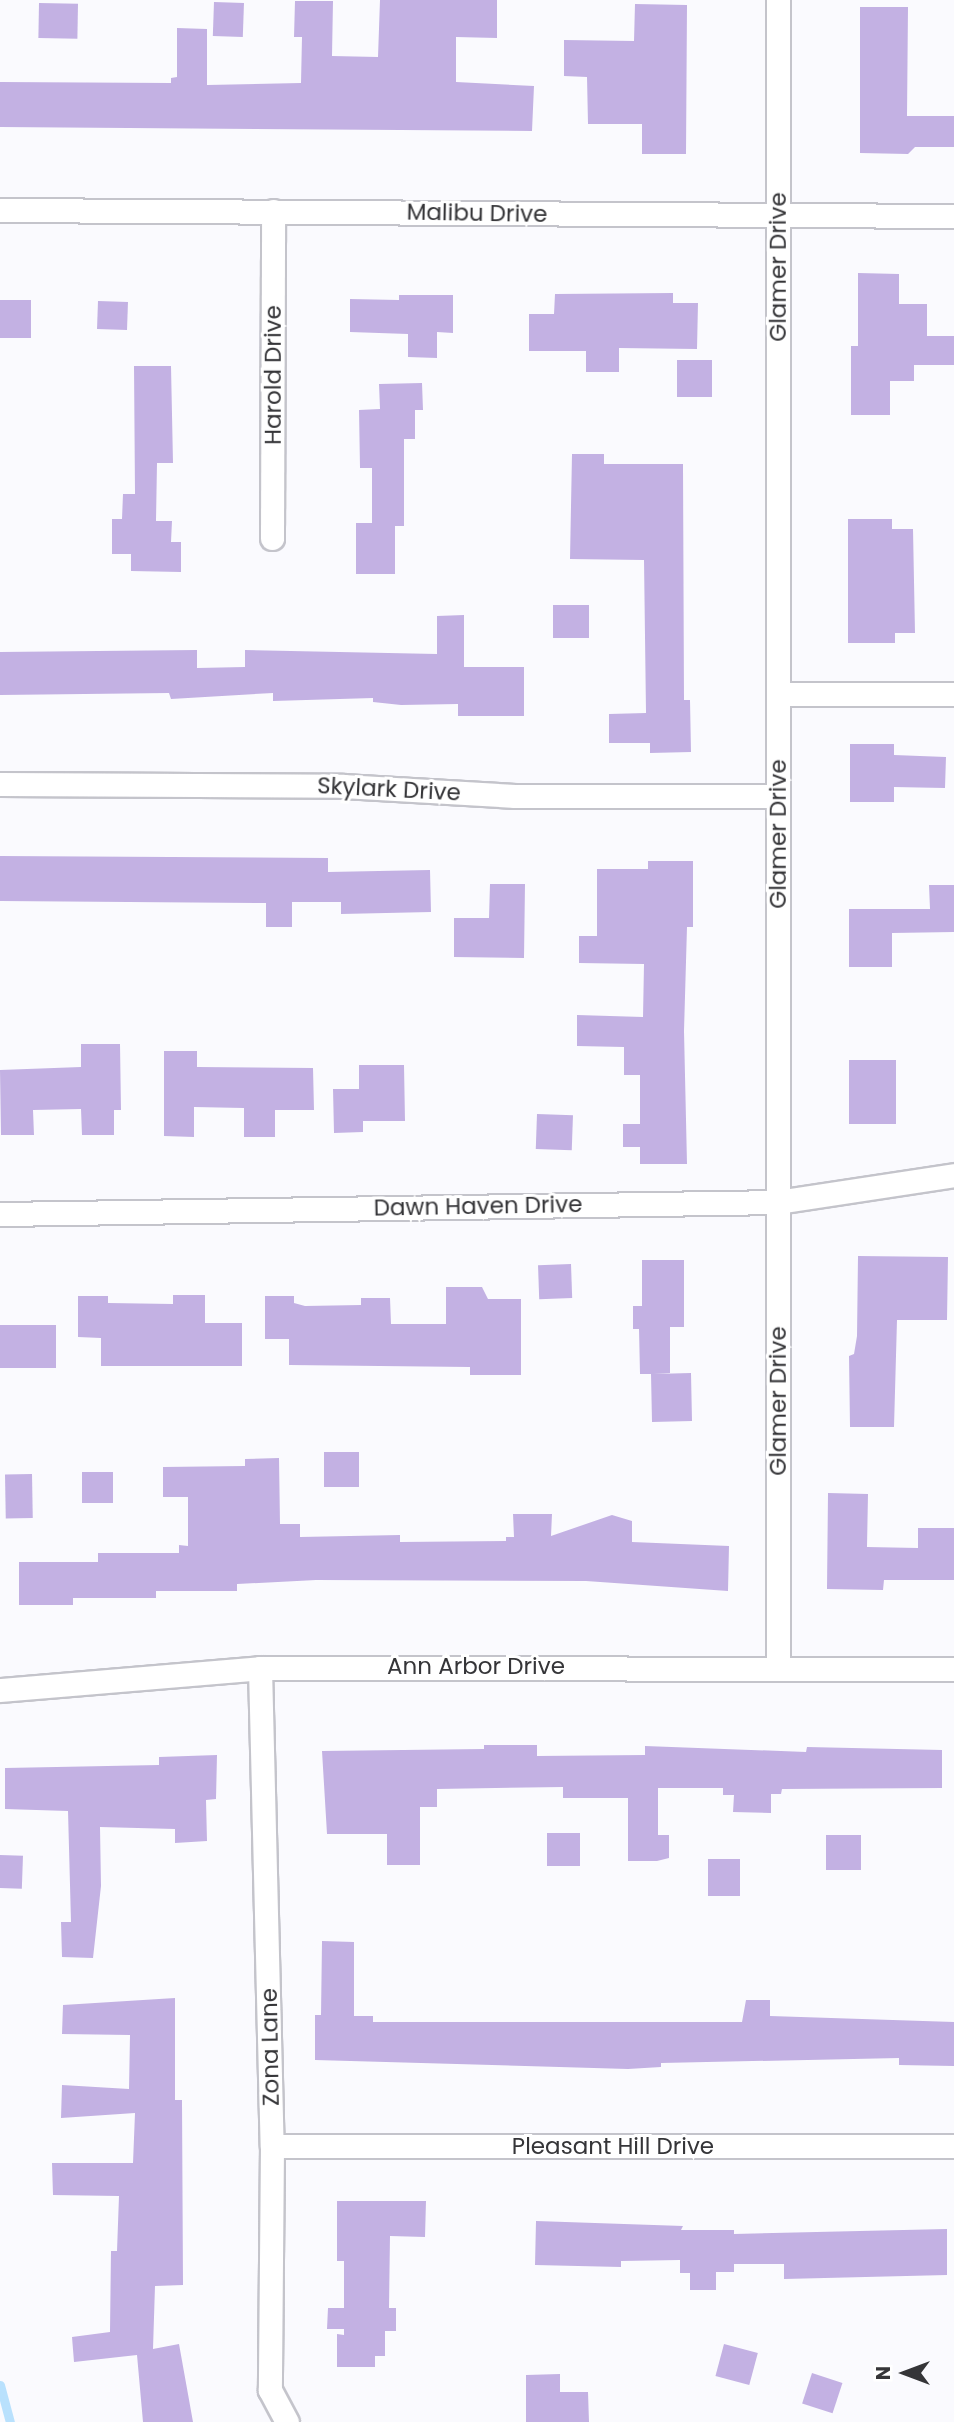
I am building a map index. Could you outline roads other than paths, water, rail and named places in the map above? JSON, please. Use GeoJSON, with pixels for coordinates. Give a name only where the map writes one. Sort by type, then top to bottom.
{"type":"FeatureCollection","features":[{"type":"Feature","properties":{"kind":"street","name":"Glamer Drive"},"geometry":{"type":"LineString","coordinates":[[778,0],[778,1669]]}},
{"type":"Feature","properties":{"kind":"street","name":"Malibu Drive"},"geometry":{"type":"LineString","coordinates":[[0,210],[954,216]]}},
{"type":"Feature","properties":{"kind":"street","name":"Harold Drive"},"geometry":{"type":"LineString","coordinates":[[272,538],[273,211]]}},
{"type":"Feature","properties":{"kind":"street"},"geometry":{"type":"LineString","coordinates":[[778,694],[954,694]]}},
{"type":"Feature","properties":{"kind":"street","name":"Skylark Drive"},"geometry":{"type":"LineString","coordinates":[[0,784],[343,786],[515,796],[778,796]]}},
{"type":"Feature","properties":{"kind":"street","name":"Dawn Haven Drive"},"geometry":{"type":"LineString","coordinates":[[0,1214],[778,1202],[954,1175]]}},
{"type":"Feature","properties":{"kind":"street","name":"Ann Arbor Drive"},"geometry":{"type":"LineString","coordinates":[[0,1690],[260,1668],[954,1669]]}},
{"type":"Feature","properties":{"kind":"street","name":"Zona Lane"},"geometry":{"type":"LineString","coordinates":[[260,1668],[272,2146],[270,2390],[287,2422]]}},
{"type":"Feature","properties":{"kind":"street","name":"Pleasant Hill Drive"},"geometry":{"type":"LineString","coordinates":[[272,2146],[954,2146]]}},
{"type":"Feature","properties":{"kind":"waterway"},"geometry":{"type":"LineString","coordinates":[[0,2385],[10,2422]]}}]}
